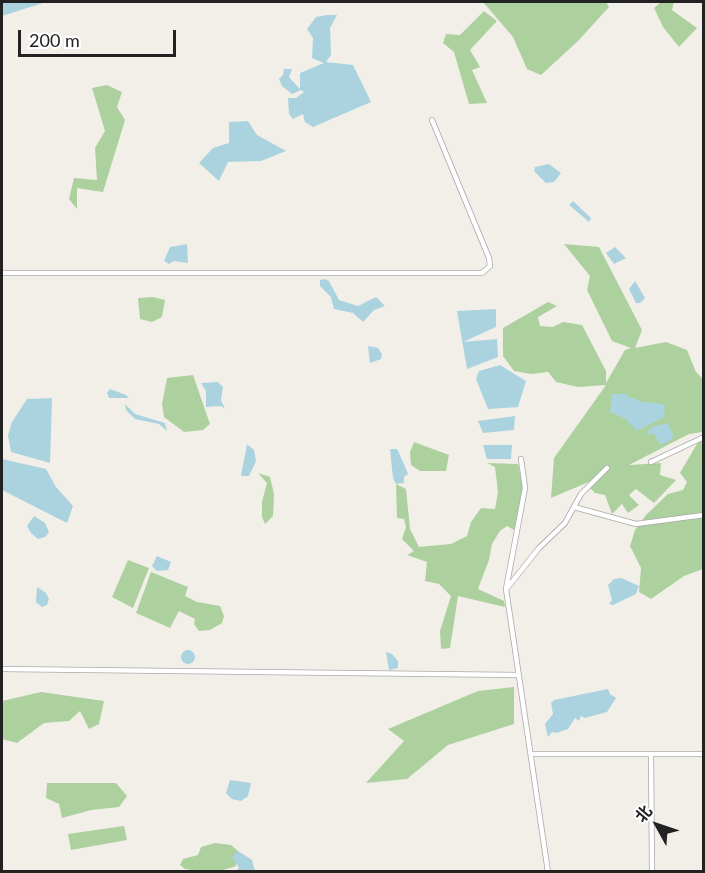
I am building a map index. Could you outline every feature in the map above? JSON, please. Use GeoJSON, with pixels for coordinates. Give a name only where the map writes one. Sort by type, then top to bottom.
{"type":"FeatureCollection","features":[{"type":"Feature","properties":{"kind":"street"},"geometry":{"type":"LineString","coordinates":[[2,273],[482,273],[490,266],[489,258],[432,120]]}},
{"type":"Feature","properties":{"kind":"street"},"geometry":{"type":"LineString","coordinates":[[651,462],[704,437]]}},
{"type":"Feature","properties":{"kind":"street"},"geometry":{"type":"LineString","coordinates":[[521,459],[525,488],[506,589],[548,872]]}},
{"type":"Feature","properties":{"kind":"street"},"geometry":{"type":"LineString","coordinates":[[506,589],[539,548],[565,524],[581,494],[607,468]]}},
{"type":"Feature","properties":{"kind":"street"},"geometry":{"type":"LineString","coordinates":[[574,507],[636,524],[704,515]]}},
{"type":"Feature","properties":{"kind":"street"},"geometry":{"type":"LineString","coordinates":[[2,669],[518,675]]}},
{"type":"Feature","properties":{"kind":"street"},"geometry":{"type":"LineString","coordinates":[[531,754],[704,754]]}},
{"type":"Feature","properties":{"kind":"street"},"geometry":{"type":"LineString","coordinates":[[651,754],[652,872]]}},
{"type":"Feature","properties":{"kind":"green space"},"geometry":{"type":"Polygon","coordinates":[[[483,2],[606,2],[609,7],[578,41],[541,75],[527,69],[513,37],[483,2]]]}},
{"type":"Feature","properties":{"kind":"green space"},"geometry":{"type":"Polygon","coordinates":[[[661,2],[674,2],[672,10],[697,28],[679,47],[663,27],[654,8],[661,2]]]}},
{"type":"Feature","properties":{"kind":"green space"},"geometry":{"type":"Polygon","coordinates":[[[484,11],[497,21],[470,50],[480,67],[472,70],[487,103],[469,104],[454,52],[443,43],[446,34],[460,35],[484,11]]]}},
{"type":"Feature","properties":{"kind":"green space"},"geometry":{"type":"Polygon","coordinates":[[[107,85],[122,92],[117,107],[125,120],[103,192],[77,188],[77,209],[69,199],[74,178],[97,180],[95,148],[105,131],[92,88],[107,85]]]}},
{"type":"Feature","properties":{"kind":"green space"},"geometry":{"type":"Polygon","coordinates":[[[564,244],[599,247],[642,330],[635,348],[666,342],[687,350],[696,372],[703,379],[703,432],[689,434],[629,465],[661,463],[660,475],[676,480],[654,503],[636,489],[629,495],[639,505],[628,513],[622,504],[612,514],[605,495],[595,493],[590,488],[598,478],[551,498],[554,458],[606,385],[578,387],[556,382],[548,372],[531,374],[514,371],[503,356],[503,328],[548,302],[557,306],[538,317],[540,326],[553,327],[563,322],[582,325],[606,371],[606,383],[625,350],[631,348],[612,341],[587,290],[590,276],[564,244]]]}},
{"type":"Feature","properties":{"kind":"green space"},"geometry":{"type":"Polygon","coordinates":[[[153,297],[165,300],[162,317],[152,322],[140,319],[138,298],[153,297]]]}},
{"type":"Feature","properties":{"kind":"green space"},"geometry":{"type":"Polygon","coordinates":[[[193,375],[210,424],[203,430],[184,432],[164,417],[162,404],[167,378],[193,375]]]}},
{"type":"Feature","properties":{"kind":"green space"},"geometry":{"type":"Polygon","coordinates":[[[414,442],[449,455],[446,471],[420,471],[411,465],[410,452],[414,442]]]}},
{"type":"Feature","properties":{"kind":"green space"},"geometry":{"type":"Polygon","coordinates":[[[698,442],[703,442],[703,569],[684,576],[651,599],[639,592],[641,568],[630,546],[635,530],[646,515],[668,494],[683,490],[687,482],[680,473],[698,442]]]}},
{"type":"Feature","properties":{"kind":"green space"},"geometry":{"type":"Polygon","coordinates":[[[487,463],[518,464],[524,492],[514,530],[507,526],[500,531],[492,544],[489,560],[478,589],[504,601],[505,607],[458,596],[450,648],[441,649],[440,631],[451,596],[439,584],[425,581],[427,562],[407,555],[414,551],[402,539],[406,527],[404,519],[397,518],[396,484],[406,489],[410,529],[419,547],[451,544],[467,536],[471,522],[481,508],[495,509],[498,492],[495,467],[487,463]]]}},
{"type":"Feature","properties":{"kind":"green space"},"geometry":{"type":"Polygon","coordinates":[[[258,473],[270,477],[274,494],[273,516],[265,524],[262,517],[262,502],[267,483],[258,473]]]}},
{"type":"Feature","properties":{"kind":"green space"},"geometry":{"type":"Polygon","coordinates":[[[128,560],[149,568],[133,608],[112,597],[128,560]]]}},
{"type":"Feature","properties":{"kind":"green space"},"geometry":{"type":"Polygon","coordinates":[[[151,572],[188,587],[185,596],[197,602],[220,606],[224,616],[222,623],[210,630],[199,631],[194,624],[195,619],[179,611],[170,628],[136,613],[151,572]]]}},
{"type":"Feature","properties":{"kind":"green space"},"geometry":{"type":"Polygon","coordinates":[[[514,687],[514,724],[448,745],[407,779],[366,783],[404,741],[388,729],[478,691],[514,687]]]}},
{"type":"Feature","properties":{"kind":"green space"},"geometry":{"type":"Polygon","coordinates":[[[41,692],[104,701],[99,724],[89,729],[80,711],[69,721],[44,723],[17,743],[2,739],[2,701],[41,692]]]}},
{"type":"Feature","properties":{"kind":"green space"},"geometry":{"type":"Polygon","coordinates":[[[47,783],[116,783],[127,796],[119,807],[91,810],[62,818],[59,804],[46,798],[47,783]]]}},
{"type":"Feature","properties":{"kind":"green space"},"geometry":{"type":"Polygon","coordinates":[[[124,826],[127,840],[71,850],[68,834],[124,826]]]}},
{"type":"Feature","properties":{"kind":"green space"},"geometry":{"type":"Polygon","coordinates":[[[215,843],[231,845],[238,851],[236,866],[220,871],[197,871],[185,869],[180,865],[183,859],[198,855],[201,847],[215,843]]]}},
{"type":"Feature","properties":{"kind":"water"},"geometry":{"type":"Polygon","coordinates":[[[2,2],[46,2],[2,16],[2,2]]]}},
{"type":"Feature","properties":{"kind":"water"},"geometry":{"type":"Polygon","coordinates":[[[337,15],[330,28],[331,55],[326,62],[353,65],[371,102],[313,127],[305,122],[303,114],[293,119],[289,114],[288,98],[296,98],[304,92],[301,90],[292,94],[282,86],[279,79],[284,69],[292,69],[289,77],[300,89],[300,73],[324,63],[312,58],[313,38],[307,29],[316,17],[337,15]]]}},
{"type":"Feature","properties":{"kind":"water"},"geometry":{"type":"Polygon","coordinates":[[[248,121],[257,135],[286,151],[261,161],[228,162],[219,181],[199,163],[213,148],[229,143],[229,122],[248,121]]]}},
{"type":"Feature","properties":{"kind":"water"},"geometry":{"type":"Polygon","coordinates":[[[549,164],[561,173],[554,182],[546,183],[534,171],[535,167],[549,164]]]}},
{"type":"Feature","properties":{"kind":"water"},"geometry":{"type":"Polygon","coordinates":[[[573,201],[591,218],[589,222],[569,205],[573,201]]]}},
{"type":"Feature","properties":{"kind":"water"},"geometry":{"type":"Polygon","coordinates":[[[187,244],[188,263],[174,261],[169,264],[164,261],[170,247],[187,244]]]}},
{"type":"Feature","properties":{"kind":"water"},"geometry":{"type":"Polygon","coordinates":[[[615,247],[626,258],[614,264],[606,253],[615,247]]]}},
{"type":"Feature","properties":{"kind":"water"},"geometry":{"type":"Polygon","coordinates":[[[320,280],[329,281],[339,300],[358,306],[376,297],[385,306],[374,310],[363,322],[353,313],[334,309],[331,297],[320,286],[320,280]]]}},
{"type":"Feature","properties":{"kind":"water"},"geometry":{"type":"Polygon","coordinates":[[[635,281],[645,298],[640,303],[636,303],[629,289],[635,281]]]}},
{"type":"Feature","properties":{"kind":"water"},"geometry":{"type":"Polygon","coordinates":[[[496,309],[496,327],[463,342],[497,339],[498,357],[467,369],[457,311],[496,309]]]}},
{"type":"Feature","properties":{"kind":"water"},"geometry":{"type":"Polygon","coordinates":[[[368,346],[378,348],[382,354],[381,359],[370,363],[368,346]]]}},
{"type":"Feature","properties":{"kind":"water"},"geometry":{"type":"Polygon","coordinates":[[[500,365],[526,381],[518,407],[488,409],[476,379],[479,371],[500,365]]]}},
{"type":"Feature","properties":{"kind":"water"},"geometry":{"type":"Polygon","coordinates":[[[218,382],[223,387],[221,400],[225,409],[221,406],[206,407],[206,391],[201,383],[218,382]]]}},
{"type":"Feature","properties":{"kind":"water"},"geometry":{"type":"Polygon","coordinates":[[[110,389],[129,398],[109,398],[107,393],[110,389]]]}},
{"type":"Feature","properties":{"kind":"water"},"geometry":{"type":"Polygon","coordinates":[[[612,394],[626,394],[629,398],[636,398],[637,401],[661,404],[665,406],[664,417],[637,431],[626,419],[610,412],[612,394]]]}},
{"type":"Feature","properties":{"kind":"water"},"geometry":{"type":"Polygon","coordinates":[[[52,398],[50,463],[11,452],[8,435],[12,422],[27,399],[52,398]]]}},
{"type":"Feature","properties":{"kind":"water"},"geometry":{"type":"Polygon","coordinates":[[[125,404],[135,414],[165,423],[167,431],[159,424],[135,419],[126,410],[125,404]]]}},
{"type":"Feature","properties":{"kind":"water"},"geometry":{"type":"Polygon","coordinates":[[[515,416],[514,430],[483,433],[478,421],[515,416]]]}},
{"type":"Feature","properties":{"kind":"water"},"geometry":{"type":"Polygon","coordinates":[[[668,423],[673,435],[672,439],[666,443],[660,444],[653,433],[648,435],[652,427],[668,423]]]}},
{"type":"Feature","properties":{"kind":"water"},"geometry":{"type":"Polygon","coordinates":[[[247,444],[254,450],[256,461],[249,476],[241,476],[247,444]]]}},
{"type":"Feature","properties":{"kind":"water"},"geometry":{"type":"Polygon","coordinates":[[[483,445],[512,445],[511,459],[487,459],[483,445]]]}},
{"type":"Feature","properties":{"kind":"water"},"geometry":{"type":"Polygon","coordinates":[[[390,449],[397,449],[404,464],[408,474],[404,477],[404,483],[396,484],[393,478],[390,449]]]}},
{"type":"Feature","properties":{"kind":"water"},"geometry":{"type":"Polygon","coordinates":[[[2,459],[46,469],[56,487],[73,506],[67,523],[2,490],[2,459]]]}},
{"type":"Feature","properties":{"kind":"water"},"geometry":{"type":"Polygon","coordinates":[[[34,516],[45,523],[49,532],[45,537],[38,539],[27,526],[34,516]]]}},
{"type":"Feature","properties":{"kind":"water"},"geometry":{"type":"Polygon","coordinates":[[[157,556],[171,562],[168,570],[157,571],[152,566],[157,556]]]}},
{"type":"Feature","properties":{"kind":"water"},"geometry":{"type":"Polygon","coordinates":[[[621,578],[639,586],[636,594],[613,605],[609,604],[612,600],[608,585],[614,579],[621,578]]]}},
{"type":"Feature","properties":{"kind":"water"},"geometry":{"type":"Polygon","coordinates":[[[37,587],[46,593],[49,599],[47,605],[42,607],[36,602],[37,587]]]}},
{"type":"Feature","properties":{"kind":"water"},"geometry":{"type":"Polygon","coordinates":[[[185,650],[191,650],[195,657],[191,664],[185,664],[181,660],[181,654],[185,650]]]}},
{"type":"Feature","properties":{"kind":"water"},"geometry":{"type":"Polygon","coordinates":[[[386,652],[392,654],[398,661],[398,668],[389,670],[386,652]]]}},
{"type":"Feature","properties":{"kind":"water"},"geometry":{"type":"Polygon","coordinates":[[[608,689],[610,694],[616,698],[607,712],[585,718],[581,716],[579,721],[575,718],[568,729],[552,732],[548,737],[545,724],[553,714],[551,703],[554,700],[608,689]]]}},
{"type":"Feature","properties":{"kind":"water"},"geometry":{"type":"Polygon","coordinates":[[[230,780],[251,783],[248,796],[241,801],[232,799],[226,793],[230,780]]]}},
{"type":"Feature","properties":{"kind":"water"},"geometry":{"type":"Polygon","coordinates":[[[238,851],[252,860],[255,871],[236,871],[239,868],[232,857],[238,851]]]}}]}
